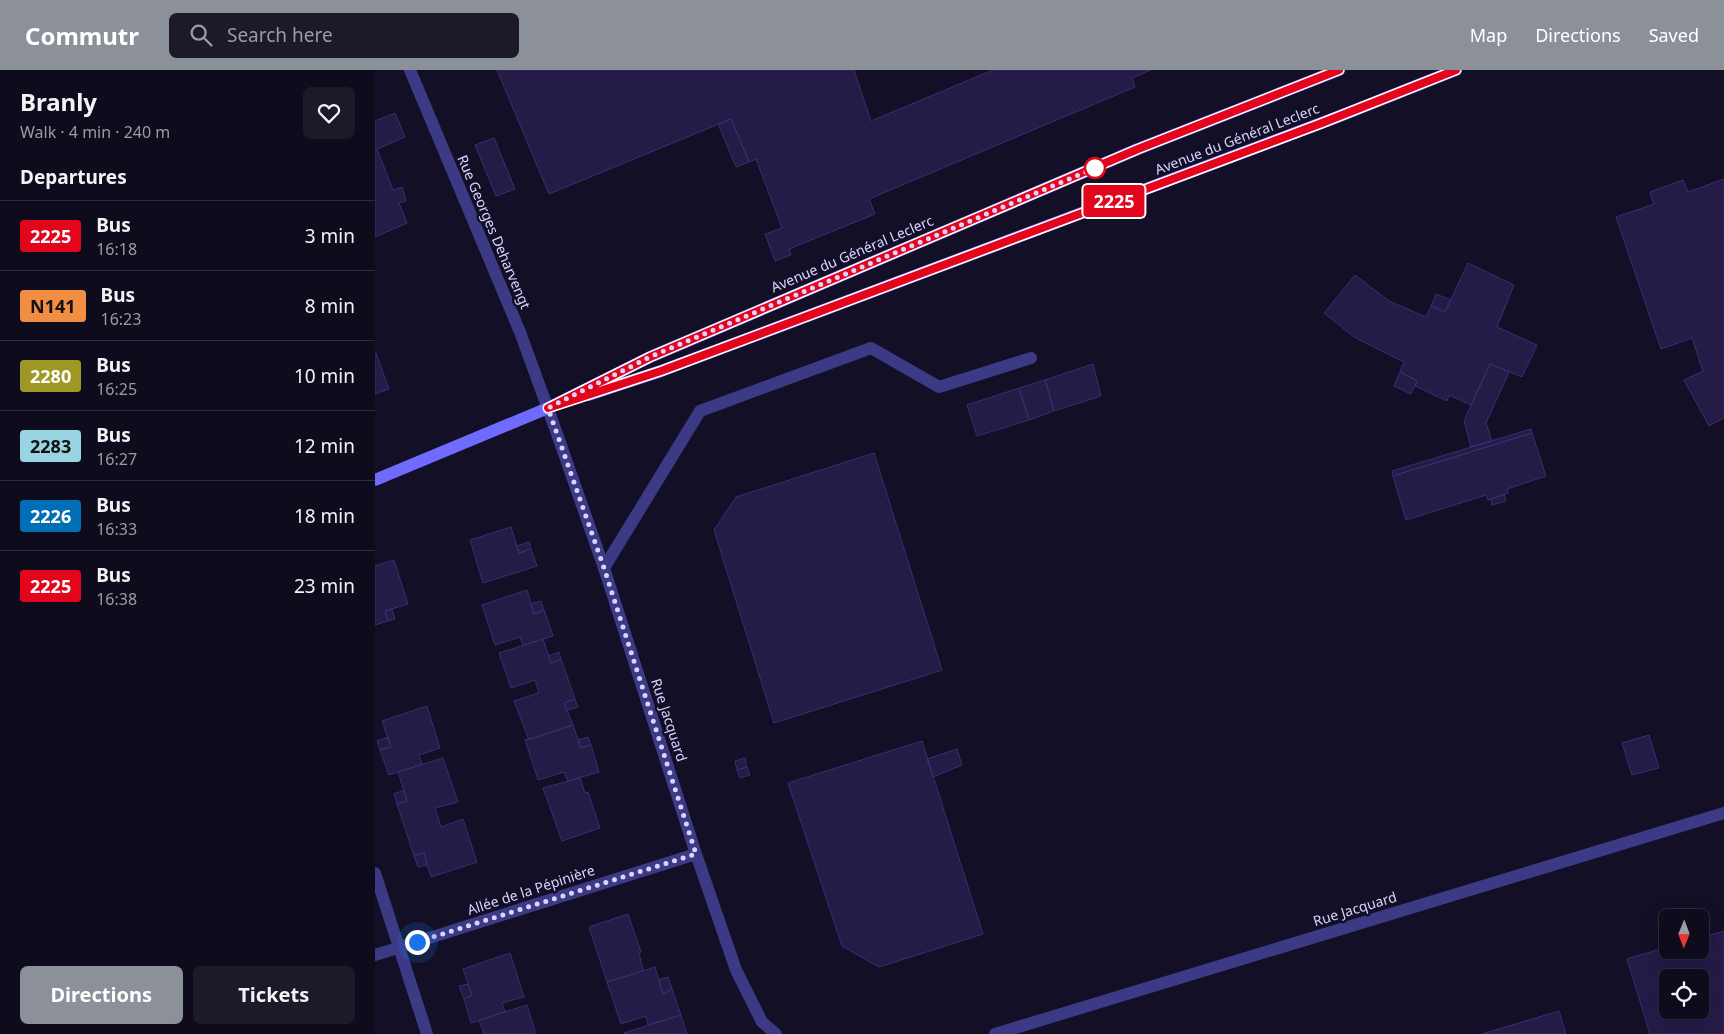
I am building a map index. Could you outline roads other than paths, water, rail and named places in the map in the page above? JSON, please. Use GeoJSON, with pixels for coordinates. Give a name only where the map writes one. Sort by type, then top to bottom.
{"type":"FeatureCollection","features":[{"type":"Feature","properties":{"kind":"main road","name":"Avenue du Général Leclerc"},"geometry":{"type":"LineString","coordinates":[[375,480],[548,408],[659,353],[1138,149],[1339,70]]}},
{"type":"Feature","properties":{"kind":"main road","name":"Avenue du Général Leclerc"},"geometry":{"type":"LineString","coordinates":[[548,408],[661,371],[1322,123],[1456,70]]}},
{"type":"Feature","properties":{"kind":"street","name":"Rue Georges Deharvengt"},"geometry":{"type":"LineString","coordinates":[[410,70],[520,332],[548,408]]}},
{"type":"Feature","properties":{"kind":"street"},"geometry":{"type":"LineString","coordinates":[[604,568],[700,411],[871,348],[939,387],[1031,358]]}},
{"type":"Feature","properties":{"kind":"street","name":"Rue Jacquard"},"geometry":{"type":"LineString","coordinates":[[548,408],[604,568],[696,854],[736,970],[761,1022],[776,1034]]}},
{"type":"Feature","properties":{"kind":"street","name":"Rue Jacquard"},"geometry":{"type":"LineString","coordinates":[[995,1034],[1724,813]]}},
{"type":"Feature","properties":{"kind":"street","name":"Allée de la Pépinière"},"geometry":{"type":"LineString","coordinates":[[375,955],[696,854]]}},
{"type":"Feature","properties":{"kind":"street"},"geometry":{"type":"LineString","coordinates":[[375,873],[427,1034]]}}]}
